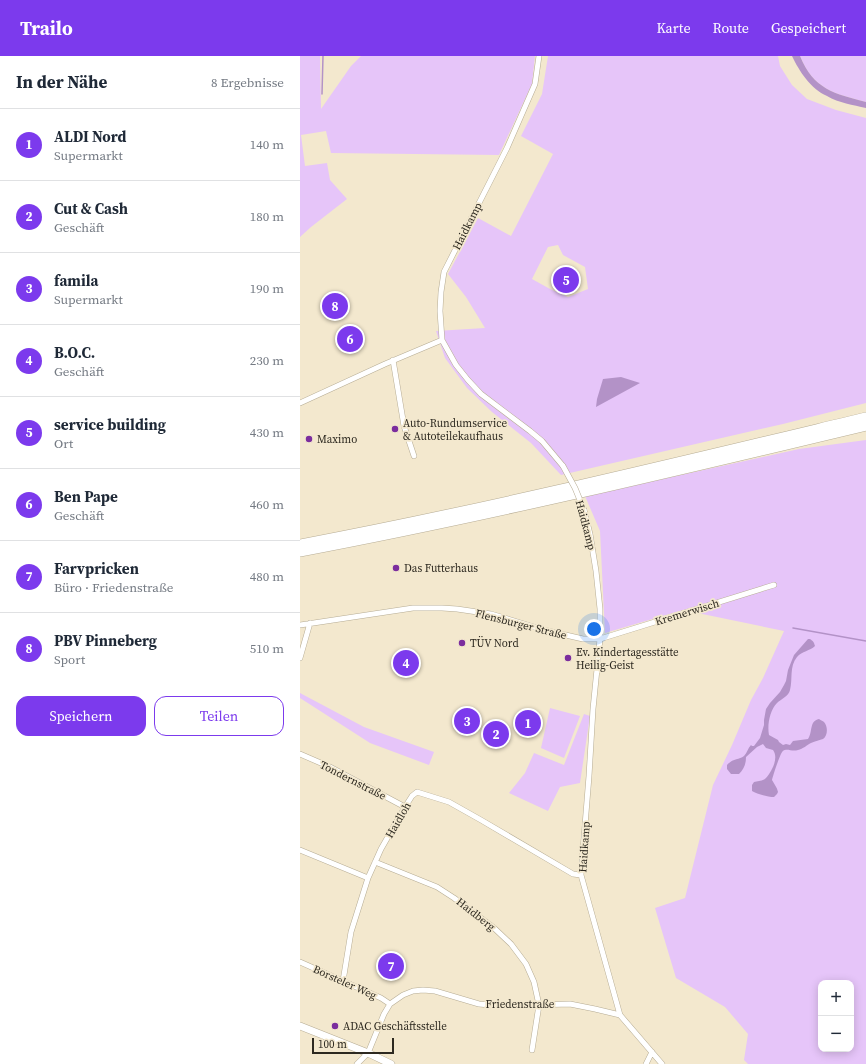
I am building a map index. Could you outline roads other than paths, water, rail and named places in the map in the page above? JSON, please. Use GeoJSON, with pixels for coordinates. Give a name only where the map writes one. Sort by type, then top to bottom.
{"type":"FeatureCollection","features":[{"type":"Feature","properties":{"kind":"highway"},"geometry":{"type":"LineString","coordinates":[[300,544],[468,510],[685,461],[866,417]]}},
{"type":"Feature","properties":{"kind":"highway"},"geometry":{"type":"LineString","coordinates":[[300,552],[472,518],[866,426]]}},
{"type":"Feature","properties":{"kind":"main road"},"geometry":{"type":"LineString","coordinates":[[300,1026],[368,1053],[390,1064]]}},
{"type":"Feature","properties":{"kind":"street","name":"Haidkamp"},"geometry":{"type":"LineString","coordinates":[[539,56],[535,84],[507,148],[444,272],[440,311],[442,340],[456,365],[481,394],[542,441],[563,466],[584,510],[590,534],[596,571],[600,609],[600,639],[593,709],[581,875],[620,1015]]}},
{"type":"Feature","properties":{"kind":"street"},"geometry":{"type":"LineString","coordinates":[[300,403],[393,360],[442,340]]}},
{"type":"Feature","properties":{"kind":"street"},"geometry":{"type":"LineString","coordinates":[[393,360],[404,426],[414,456]]}},
{"type":"Feature","properties":{"kind":"street","name":"Kremerwisch"},"geometry":{"type":"LineString","coordinates":[[600,639],[774,586]]}},
{"type":"Feature","properties":{"kind":"street","name":"Flensburger Straße"},"geometry":{"type":"LineString","coordinates":[[300,625],[413,608],[457,609],[491,614],[544,630],[583,639],[600,639]]}},
{"type":"Feature","properties":{"kind":"street"},"geometry":{"type":"LineString","coordinates":[[300,658],[310,623]]}},
{"type":"Feature","properties":{"kind":"street","name":"Tondernstraße"},"geometry":{"type":"LineString","coordinates":[[300,754],[330,767],[405,807]]}},
{"type":"Feature","properties":{"kind":"street","name":"Haidloh"},"geometry":{"type":"LineString","coordinates":[[343,981],[351,932],[368,878],[381,849],[405,807],[412,796],[417,792],[449,802],[573,874],[581,875]]}},
{"type":"Feature","properties":{"kind":"street"},"geometry":{"type":"LineString","coordinates":[[300,850],[368,878]]}},
{"type":"Feature","properties":{"kind":"street","name":"Haidberg"},"geometry":{"type":"LineString","coordinates":[[375,862],[437,887],[494,928],[511,944],[526,964],[534,982],[539,1005]]}},
{"type":"Feature","properties":{"kind":"street","name":"Borsteler Weg"},"geometry":{"type":"LineString","coordinates":[[300,962],[381,998],[390,1004]]}},
{"type":"Feature","properties":{"kind":"street","name":"Friedenstraße"},"geometry":{"type":"LineString","coordinates":[[368,1053],[384,1014],[390,1004],[403,994],[413,991],[435,991],[479,1004],[500,1006],[570,1004],[620,1015]]}},
{"type":"Feature","properties":{"kind":"street"},"geometry":{"type":"LineString","coordinates":[[532,1050],[539,1005]]}},
{"type":"Feature","properties":{"kind":"street"},"geometry":{"type":"LineString","coordinates":[[620,1015],[662,1064]]}},
{"type":"Feature","properties":{"kind":"street"},"geometry":{"type":"LineString","coordinates":[[646,1064],[652,1052]]}},
{"type":"Feature","properties":{"kind":"street"},"geometry":{"type":"LineString","coordinates":[[357,1064],[368,1053]]}},
{"type":"Feature","properties":{"kind":"waterway"},"geometry":{"type":"LineString","coordinates":[[322,94],[323,56]]}},
{"type":"Feature","properties":{"kind":"waterway"},"geometry":{"type":"LineString","coordinates":[[793,628],[866,641]]}},
{"type":"Feature","properties":{"kind":"place","name":"service building"},"geometry":{"type":"Point","coordinates":[566,280]}},
{"type":"Feature","properties":{"kind":"place","name":"PBV Pinneberg"},"geometry":{"type":"Point","coordinates":[335,306]}},
{"type":"Feature","properties":{"kind":"place","name":"Ben Pape"},"geometry":{"type":"Point","coordinates":[350,339]}},
{"type":"Feature","properties":{"kind":"place","name":"Auto-Rundumservice & Autoteilekaufhaus"},"geometry":{"type":"Point","coordinates":[395,429]}},
{"type":"Feature","properties":{"kind":"place","name":"Maximo"},"geometry":{"type":"Point","coordinates":[309,439]}},
{"type":"Feature","properties":{"kind":"place","name":"Das Futterhaus"},"geometry":{"type":"Point","coordinates":[396,568]}},
{"type":"Feature","properties":{"kind":"place","name":"TÜV Nord"},"geometry":{"type":"Point","coordinates":[462,643]}},
{"type":"Feature","properties":{"kind":"place","name":"Ev. Kindertagesstätte Heilig-Geist"},"geometry":{"type":"Point","coordinates":[568,658]}},
{"type":"Feature","properties":{"kind":"place","name":"B.O.C."},"geometry":{"type":"Point","coordinates":[406,663]}},
{"type":"Feature","properties":{"kind":"place","name":"famila"},"geometry":{"type":"Point","coordinates":[467,721]}},
{"type":"Feature","properties":{"kind":"place","name":"ALDI Nord"},"geometry":{"type":"Point","coordinates":[528,723]}},
{"type":"Feature","properties":{"kind":"place","name":"Cut & Cash"},"geometry":{"type":"Point","coordinates":[496,734]}},
{"type":"Feature","properties":{"kind":"place","name":"Farvpricken"},"geometry":{"type":"Point","coordinates":[391,966]}},
{"type":"Feature","properties":{"kind":"place","name":"ADAC Geschäftsstelle"},"geometry":{"type":"Point","coordinates":[335,1026]}}]}
